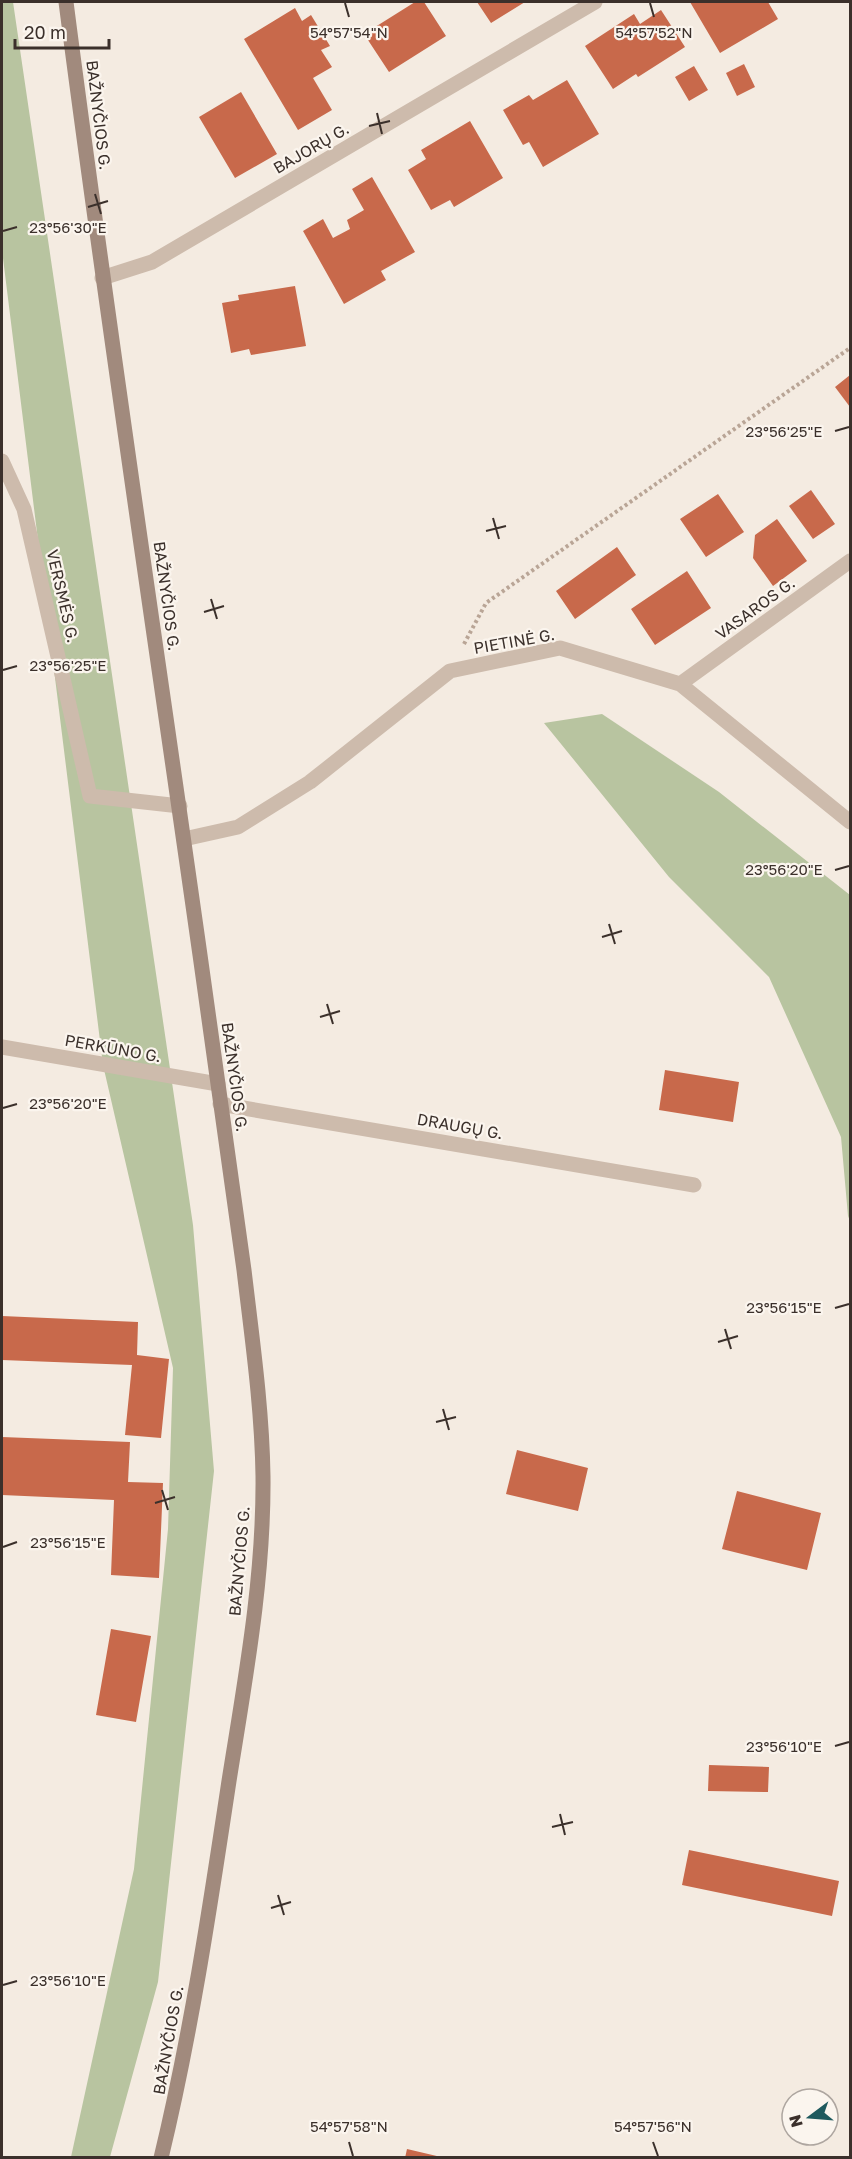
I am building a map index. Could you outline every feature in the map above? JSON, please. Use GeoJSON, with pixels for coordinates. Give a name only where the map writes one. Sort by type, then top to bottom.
{"type":"FeatureCollection","features":[{"type":"Feature","properties":{"kind":"main road","name":"BAŽNYČIOS G."},"geometry":{"type":"LineString","coordinates":[[66,2],[102,278],[180,806],[235,1201],[258,1391],[263,1475],[261,1557],[249,1652],[203,1947],[174,2106],[161,2157]]}},
{"type":"Feature","properties":{"kind":"street","name":"BAJORŲ G."},"geometry":{"type":"LineString","coordinates":[[102,278],[152,262],[595,2]]}},
{"type":"Feature","properties":{"kind":"street","name":"VERSMĖS G."},"geometry":{"type":"LineString","coordinates":[[2,461],[24,509],[90,796],[180,806]]}},
{"type":"Feature","properties":{"kind":"street","name":"VASAROS G."},"geometry":{"type":"LineString","coordinates":[[680,684],[850,561]]}},
{"type":"Feature","properties":{"kind":"street","name":"PIETINĖ G."},"geometry":{"type":"LineString","coordinates":[[184,840],[238,827],[310,782],[450,671],[560,648],[680,684],[850,822]]}},
{"type":"Feature","properties":{"kind":"street","name":"PERKŪNO G."},"geometry":{"type":"LineString","coordinates":[[2,1047],[218,1084]]}},
{"type":"Feature","properties":{"kind":"street","name":"DRAUGŲ G."},"geometry":{"type":"LineString","coordinates":[[220,1104],[694,1185]]}},
{"type":"Feature","properties":{"kind":"path"},"geometry":{"type":"LineString","coordinates":[[450,671],[486,603],[850,348]]}},
{"type":"Feature","properties":{"kind":"green space"},"geometry":{"type":"Polygon","coordinates":[[[2,2],[13,2],[193,1225],[214,1471],[158,1982],[110,2157],[71,2157],[134,1869],[168,1529],[173,1368],[103,1065],[2,250],[2,2]]]}},
{"type":"Feature","properties":{"kind":"green space"},"geometry":{"type":"Polygon","coordinates":[[[602,714],[719,792],[850,895],[850,1221],[841,1137],[769,977],[669,877],[544,723],[602,714]]]}},
{"type":"Feature","properties":{"kind":"building"},"geometry":{"type":"Polygon","coordinates":[[[415,2],[424,2],[446,36],[389,72],[364,34],[415,2]]]}},
{"type":"Feature","properties":{"kind":"building"},"geometry":{"type":"Polygon","coordinates":[[[477,2],[525,2],[491,23],[477,2]]]}},
{"type":"Feature","properties":{"kind":"building"},"geometry":{"type":"Polygon","coordinates":[[[690,2],[768,2],[778,19],[720,53],[690,2]]]}},
{"type":"Feature","properties":{"kind":"building"},"geometry":{"type":"Polygon","coordinates":[[[295,8],[302,21],[311,15],[330,46],[321,50],[332,67],[313,78],[332,110],[298,130],[244,39],[295,8]]]}},
{"type":"Feature","properties":{"kind":"building"},"geometry":{"type":"Polygon","coordinates":[[[661,10],[685,47],[638,77],[636,74],[613,89],[585,46],[634,14],[640,24],[661,10]]]}},
{"type":"Feature","properties":{"kind":"building"},"geometry":{"type":"Polygon","coordinates":[[[744,64],[755,87],[737,96],[726,73],[744,64]]]}},
{"type":"Feature","properties":{"kind":"building"},"geometry":{"type":"Polygon","coordinates":[[[694,66],[708,90],[689,101],[675,77],[694,66]]]}},
{"type":"Feature","properties":{"kind":"building"},"geometry":{"type":"Polygon","coordinates":[[[567,80],[599,134],[543,167],[529,142],[523,145],[503,110],[529,95],[533,100],[567,80]]]}},
{"type":"Feature","properties":{"kind":"building"},"geometry":{"type":"Polygon","coordinates":[[[241,92],[277,154],[235,178],[199,117],[241,92]]]}},
{"type":"Feature","properties":{"kind":"building"},"geometry":{"type":"Polygon","coordinates":[[[470,121],[503,178],[454,207],[450,200],[431,210],[408,170],[426,159],[421,150],[470,121]]]}},
{"type":"Feature","properties":{"kind":"building"},"geometry":{"type":"Polygon","coordinates":[[[372,177],[415,252],[381,271],[386,280],[344,304],[303,231],[323,219],[333,238],[350,229],[347,220],[364,210],[352,189],[372,177]]]}},
{"type":"Feature","properties":{"kind":"building"},"geometry":{"type":"Polygon","coordinates":[[[295,286],[306,346],[251,355],[249,349],[231,353],[222,303],[239,300],[238,295],[295,286]]]}},
{"type":"Feature","properties":{"kind":"building"},"geometry":{"type":"Polygon","coordinates":[[[850,375],[850,407],[835,387],[850,375]]]}},
{"type":"Feature","properties":{"kind":"building"},"geometry":{"type":"Polygon","coordinates":[[[811,490],[835,524],[813,539],[789,506],[811,490]]]}},
{"type":"Feature","properties":{"kind":"building"},"geometry":{"type":"Polygon","coordinates":[[[718,494],[744,532],[706,557],[680,519],[718,494]]]}},
{"type":"Feature","properties":{"kind":"building"},"geometry":{"type":"Polygon","coordinates":[[[777,519],[807,561],[773,586],[753,558],[755,535],[777,519]]]}},
{"type":"Feature","properties":{"kind":"building"},"geometry":{"type":"Polygon","coordinates":[[[617,547],[636,575],[575,619],[556,591],[617,547]]]}},
{"type":"Feature","properties":{"kind":"building"},"geometry":{"type":"Polygon","coordinates":[[[687,571],[711,608],[655,645],[631,609],[687,571]]]}},
{"type":"Feature","properties":{"kind":"building"},"geometry":{"type":"Polygon","coordinates":[[[665,1070],[739,1082],[733,1122],[659,1110],[665,1070]]]}},
{"type":"Feature","properties":{"kind":"building"},"geometry":{"type":"Polygon","coordinates":[[[2,1316],[138,1322],[137,1355],[169,1359],[161,1438],[125,1435],[132,1365],[2,1360],[2,1316]]]}},
{"type":"Feature","properties":{"kind":"building"},"geometry":{"type":"Polygon","coordinates":[[[2,1437],[130,1442],[128,1482],[163,1483],[159,1578],[111,1575],[114,1500],[2,1495],[2,1437]]]}},
{"type":"Feature","properties":{"kind":"building"},"geometry":{"type":"Polygon","coordinates":[[[517,1450],[588,1468],[578,1511],[506,1494],[517,1450]]]}},
{"type":"Feature","properties":{"kind":"building"},"geometry":{"type":"Polygon","coordinates":[[[737,1491],[821,1513],[807,1570],[722,1549],[737,1491]]]}},
{"type":"Feature","properties":{"kind":"building"},"geometry":{"type":"Polygon","coordinates":[[[111,1629],[151,1636],[136,1722],[96,1715],[111,1629]]]}},
{"type":"Feature","properties":{"kind":"building"},"geometry":{"type":"Polygon","coordinates":[[[709,1765],[769,1767],[768,1792],[708,1791],[709,1765]]]}},
{"type":"Feature","properties":{"kind":"building"},"geometry":{"type":"Polygon","coordinates":[[[689,1850],[839,1881],[832,1916],[682,1885],[689,1850]]]}},
{"type":"Feature","properties":{"kind":"building"},"geometry":{"type":"Polygon","coordinates":[[[407,2149],[441,2157],[441,2158],[405,2158],[407,2149]]]}}]}
